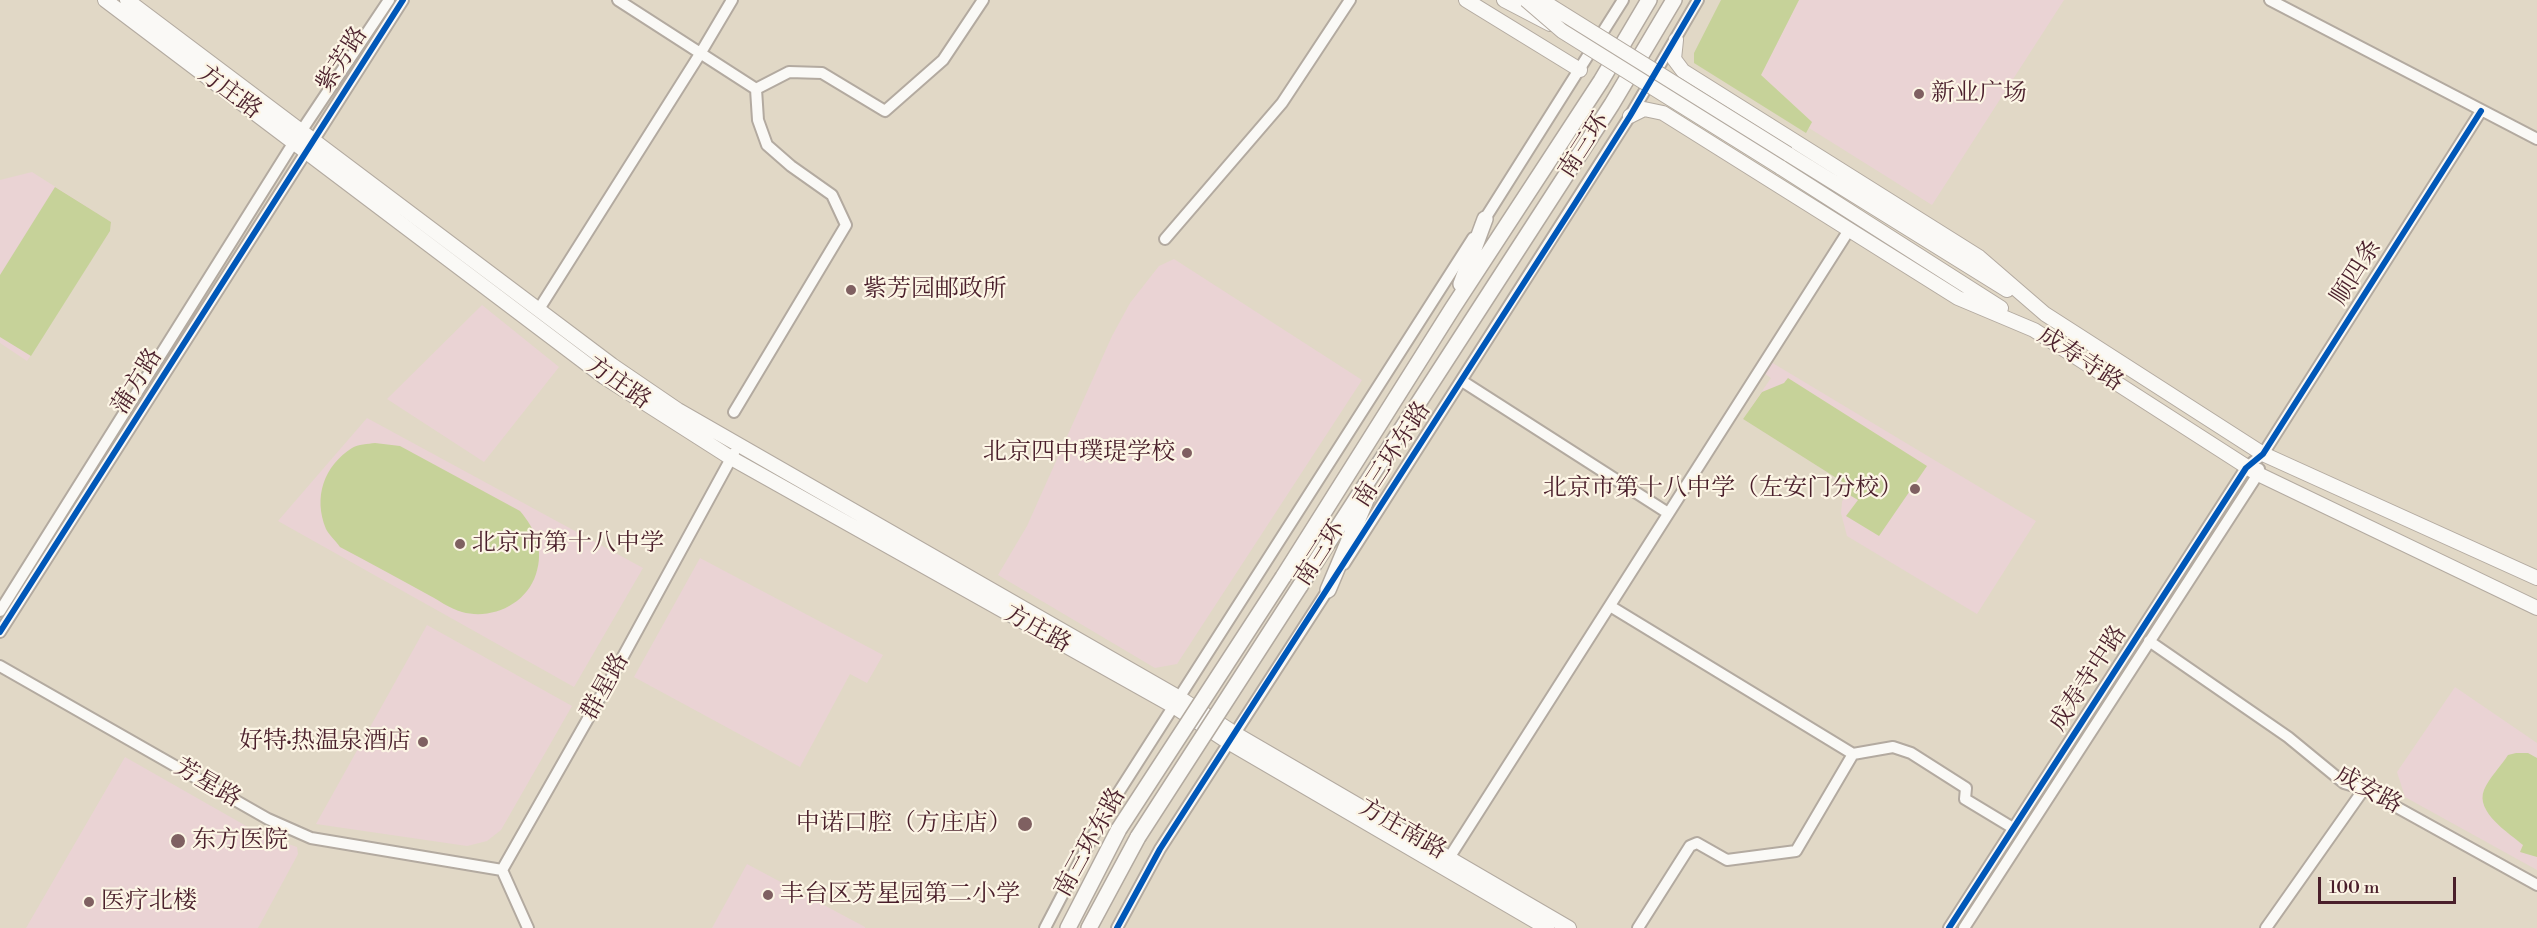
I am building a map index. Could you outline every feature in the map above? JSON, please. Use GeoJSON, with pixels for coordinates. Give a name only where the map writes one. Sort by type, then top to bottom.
{"type":"FeatureCollection","features":[{"type":"Feature","properties":{"kind":"highway","name":"南三环"},"geometry":{"type":"LineString","coordinates":[[1068,928],[1119,829],[1283,577],[1452,309],[1607,72],[1649,0]]}},
{"type":"Feature","properties":{"kind":"highway","name":"南三环"},"geometry":{"type":"LineString","coordinates":[[1089,928],[1138,837],[1612,104],[1674,0]]}},
{"type":"Feature","properties":{"kind":"highway"},"geometry":{"type":"LineString","coordinates":[[1452,309],[1485,219]]}},
{"type":"Feature","properties":{"kind":"highway"},"geometry":{"type":"LineString","coordinates":[[1328,590],[1384,457]]}},
{"type":"Feature","properties":{"kind":"main road","name":"方庄路"},"geometry":{"type":"LineString","coordinates":[[105,0],[294,142],[310,145],[735,452]]}},
{"type":"Feature","properties":{"kind":"main road","name":"方庄路"},"geometry":{"type":"LineString","coordinates":[[127,0],[143,5],[302,130],[310,145],[604,376],[1175,701],[1231,737]]}},
{"type":"Feature","properties":{"kind":"main road"},"geometry":{"type":"LineString","coordinates":[[1466,0],[1580,70]]}},
{"type":"Feature","properties":{"kind":"main road"},"geometry":{"type":"LineString","coordinates":[[1504,0],[1562,31],[2034,330]]}},
{"type":"Feature","properties":{"kind":"main road"},"geometry":{"type":"LineString","coordinates":[[1516,0],[1594,48]]}},
{"type":"Feature","properties":{"kind":"main road"},"geometry":{"type":"LineString","coordinates":[[1526,0],[1562,31]]}},
{"type":"Feature","properties":{"kind":"main road"},"geometry":{"type":"LineString","coordinates":[[1541,0],[2045,314]]}},
{"type":"Feature","properties":{"kind":"main road","name":"成寿寺路"},"geometry":{"type":"LineString","coordinates":[[1676,40],[1674,59],[1683,71],[1978,257],[2045,314],[2263,454],[2537,578]]}},
{"type":"Feature","properties":{"kind":"main road","name":"成寿寺路"},"geometry":{"type":"LineString","coordinates":[[1630,116],[1644,109],[1663,113],[1958,298],[2034,330],[2252,471],[2537,608]]}},
{"type":"Feature","properties":{"kind":"main road"},"geometry":{"type":"LineString","coordinates":[[1746,164],[1738,151],[1741,135],[1754,125],[1770,126]]}},
{"type":"Feature","properties":{"kind":"main road","name":"方庄南路"},"geometry":{"type":"LineString","coordinates":[[1231,737],[1449,858],[1569,928]]}},
{"type":"Feature","properties":{"kind":"main road","name":"方庄南路"},"geometry":{"type":"LineString","coordinates":[[1231,737],[1547,928]]}},
{"type":"Feature","properties":{"kind":"street","name":"紫芳路"},"geometry":{"type":"LineString","coordinates":[[294,142],[389,0]]}},
{"type":"Feature","properties":{"kind":"street","name":"紫芳路"},"geometry":{"type":"LineString","coordinates":[[310,145],[403,0]]}},
{"type":"Feature","properties":{"kind":"street"},"geometry":{"type":"LineString","coordinates":[[618,0],[756,89]]}},
{"type":"Feature","properties":{"kind":"street"},"geometry":{"type":"LineString","coordinates":[[539,309],[732,0]]}},
{"type":"Feature","properties":{"kind":"street"},"geometry":{"type":"LineString","coordinates":[[756,89],[789,72],[822,73],[885,111],[943,60],[983,0]]}},
{"type":"Feature","properties":{"kind":"street"},"geometry":{"type":"LineString","coordinates":[[1165,239],[1282,103],[1350,0]]}},
{"type":"Feature","properties":{"kind":"street","name":"南三环东路"},"geometry":{"type":"LineString","coordinates":[[1045,928],[1098,825],[1175,701],[1372,399],[1623,0]]}},
{"type":"Feature","properties":{"kind":"street","name":"南三环东路"},"geometry":{"type":"LineString","coordinates":[[1117,928],[1160,849],[1630,116],[1698,0]]}},
{"type":"Feature","properties":{"kind":"street"},"geometry":{"type":"LineString","coordinates":[[2270,0],[2537,139]]}},
{"type":"Feature","properties":{"kind":"street"},"geometry":{"type":"LineString","coordinates":[[734,412],[846,225],[832,195],[791,166],[767,145],[758,120],[756,89]]}},
{"type":"Feature","properties":{"kind":"street","name":"顺四条"},"geometry":{"type":"LineString","coordinates":[[2263,454],[2481,111]]}},
{"type":"Feature","properties":{"kind":"street","name":"蒲方路"},"geometry":{"type":"LineString","coordinates":[[0,610],[294,142]]}},
{"type":"Feature","properties":{"kind":"street","name":"蒲方路"},"geometry":{"type":"LineString","coordinates":[[0,632],[310,145]]}},
{"type":"Feature","properties":{"kind":"street"},"geometry":{"type":"LineString","coordinates":[[1449,858],[1848,230]]}},
{"type":"Feature","properties":{"kind":"street"},"geometry":{"type":"LineString","coordinates":[[1462,381],[1668,513]]}},
{"type":"Feature","properties":{"kind":"street","name":"群星路"},"geometry":{"type":"LineString","coordinates":[[501,870],[614,673],[735,452]]}},
{"type":"Feature","properties":{"kind":"street","name":"成寿寺中路"},"geometry":{"type":"LineString","coordinates":[[1949,928],[2013,828],[2263,454]]}},
{"type":"Feature","properties":{"kind":"street","name":"成寿寺中路"},"geometry":{"type":"LineString","coordinates":[[1964,928],[2149,641],[2252,471]]}},
{"type":"Feature","properties":{"kind":"street"},"geometry":{"type":"LineString","coordinates":[[1610,606],[1853,754],[1893,747],[1911,753],[1966,788],[1965,800],[2013,828]]}},
{"type":"Feature","properties":{"kind":"street","name":"成安路"},"geometry":{"type":"LineString","coordinates":[[2149,641],[2288,736],[2344,783],[2364,789],[2537,885]]}},
{"type":"Feature","properties":{"kind":"street","name":"芳星路"},"geometry":{"type":"LineString","coordinates":[[0,666],[268,819],[311,838],[501,870]]}},
{"type":"Feature","properties":{"kind":"street"},"geometry":{"type":"LineString","coordinates":[[1638,928],[1690,846],[1697,843],[1727,860],[1796,851],[1853,754]]}},
{"type":"Feature","properties":{"kind":"street"},"geometry":{"type":"LineString","coordinates":[[2266,928],[2364,789]]}},
{"type":"Feature","properties":{"kind":"street"},"geometry":{"type":"LineString","coordinates":[[501,870],[528,928]]}},
{"type":"Feature","properties":{"kind":"shaded area","name":"新业广场"},"geometry":{"type":"Polygon","coordinates":[[[1799,0],[2064,0],[1932,205],[1809,128],[1812,122],[1761,75],[1799,0]]]}},
{"type":"Feature","properties":{"kind":"shaded area"},"geometry":{"type":"Polygon","coordinates":[[[32,172],[111,222],[110,231],[27,361],[0,343],[0,180],[32,172]]]}},
{"type":"Feature","properties":{"kind":"shaded area","name":"北京四中璞瑅学校"},"geometry":{"type":"Polygon","coordinates":[[[1174,259],[1362,380],[1177,664],[1155,668],[998,575],[1027,526],[1112,336],[1130,303],[1159,266],[1174,259]]]}},
{"type":"Feature","properties":{"kind":"shaded area"},"geometry":{"type":"Polygon","coordinates":[[[482,305],[559,367],[484,462],[387,399],[482,305]]]}},
{"type":"Feature","properties":{"kind":"shaded area","name":"北京市第十八中学（左安门分校）"},"geometry":{"type":"Polygon","coordinates":[[[1771,362],[2036,521],[1977,614],[1847,536],[1841,513],[1842,502],[1849,486],[1743,419],[1771,378],[1764,373],[1771,362]]]}},
{"type":"Feature","properties":{"kind":"shaded area","name":"北京市第十八中学"},"geometry":{"type":"Polygon","coordinates":[[[367,418],[643,568],[574,687],[278,521],[367,418]]]}},
{"type":"Feature","properties":{"kind":"shaded area"},"geometry":{"type":"Polygon","coordinates":[[[700,558],[883,655],[867,683],[850,674],[800,767],[634,677],[700,558]]]}},
{"type":"Feature","properties":{"kind":"shaded area"},"geometry":{"type":"Polygon","coordinates":[[[427,625],[572,706],[501,830],[487,841],[467,846],[316,824],[427,625]]]}},
{"type":"Feature","properties":{"kind":"shaded area"},"geometry":{"type":"Polygon","coordinates":[[[2455,687],[2537,743],[2537,870],[2405,797],[2397,772],[2455,687]]]}},
{"type":"Feature","properties":{"kind":"shaded area","name":"东方医院"},"geometry":{"type":"Polygon","coordinates":[[[125,757],[262,835],[297,847],[298,854],[258,928],[26,928],[125,757]]]}},
{"type":"Feature","properties":{"kind":"shaded area","name":"丰台区芳星园第二小学"},"geometry":{"type":"Polygon","coordinates":[[[747,864],[865,927],[865,928],[712,928],[747,864]]]}},
{"type":"Feature","properties":{"kind":"green space"},"geometry":{"type":"Polygon","coordinates":[[[1721,0],[1799,0],[1761,75],[1812,122],[1806,133],[1694,63],[1694,53],[1721,0]]]}},
{"type":"Feature","properties":{"kind":"green space"},"geometry":{"type":"Polygon","coordinates":[[[55,187],[111,222],[110,231],[31,356],[0,337],[0,275],[55,187]]]}},
{"type":"Feature","properties":{"kind":"green space"},"geometry":{"type":"Polygon","coordinates":[[[1788,378],[1927,466],[1879,536],[1846,516],[1858,500],[1846,493],[1849,486],[1743,419],[1762,392],[1784,383],[1788,378]]]}},
{"type":"Feature","properties":{"kind":"green space"},"geometry":{"type":"Polygon","coordinates":[[[375,443],[400,446],[520,511],[534,533],[539,557],[531,585],[516,602],[496,612],[473,614],[462,612],[340,547],[327,531],[322,517],[321,494],[324,483],[328,473],[342,455],[354,447],[375,443]]]}},
{"type":"Feature","properties":{"kind":"green space"},"geometry":{"type":"Polygon","coordinates":[[[2528,753],[2537,758],[2537,857],[2520,852],[2523,845],[2495,821],[2484,806],[2484,790],[2508,755],[2528,753]]]}},
{"type":"Feature","properties":{"kind":"cycle path"},"geometry":{"type":"LineString","coordinates":[[0,632],[403,0]]}},
{"type":"Feature","properties":{"kind":"cycle path"},"geometry":{"type":"LineString","coordinates":[[1117,928],[1160,849],[1574,205],[1630,116],[1698,0]]}},
{"type":"Feature","properties":{"kind":"cycle path"},"geometry":{"type":"LineString","coordinates":[[1949,928],[2246,468],[2263,454],[2481,111]]}},
{"type":"Feature","properties":{"kind":"place","name":"新业广场"},"geometry":{"type":"Point","coordinates":[1919,94]}},
{"type":"Feature","properties":{"kind":"place","name":"紫芳园邮政所"},"geometry":{"type":"Point","coordinates":[851,290]}},
{"type":"Feature","properties":{"kind":"place","name":"北京四中璞瑅学校"},"geometry":{"type":"Point","coordinates":[1187,453]}},
{"type":"Feature","properties":{"kind":"place","name":"北京市第十八中学（左安门分校）"},"geometry":{"type":"Point","coordinates":[1915,489]}},
{"type":"Feature","properties":{"kind":"place","name":"北京市第十八中学"},"geometry":{"type":"Point","coordinates":[460,544]}},
{"type":"Feature","properties":{"kind":"place","name":"好特·热温泉酒店"},"geometry":{"type":"Point","coordinates":[423,742]}},
{"type":"Feature","properties":{"kind":"place","name":"中诺口腔（方庄店）"},"geometry":{"type":"Point","coordinates":[1025,824]}},
{"type":"Feature","properties":{"kind":"place","name":"东方医院"},"geometry":{"type":"Point","coordinates":[178,841]}},
{"type":"Feature","properties":{"kind":"place","name":"丰台区芳星园第二小学"},"geometry":{"type":"Point","coordinates":[768,895]}},
{"type":"Feature","properties":{"kind":"place","name":"医疗北楼"},"geometry":{"type":"Point","coordinates":[89,902]}}]}
